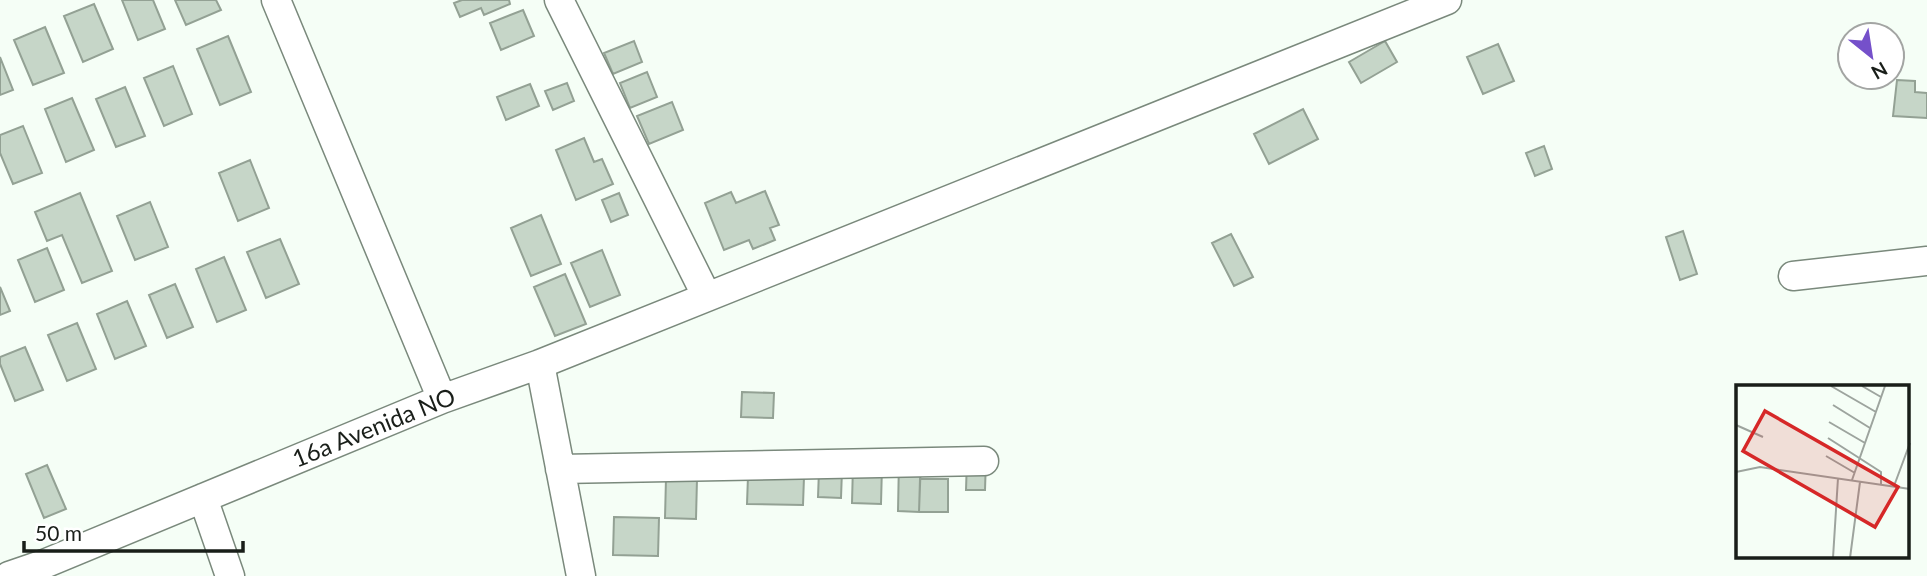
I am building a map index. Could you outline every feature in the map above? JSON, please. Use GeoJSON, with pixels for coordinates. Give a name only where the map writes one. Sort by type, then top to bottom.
{"type":"FeatureCollection","features":[{"type":"Feature","properties":{"kind":"street"},"geometry":{"type":"LineString","coordinates":[[276,0],[442,398]]}},
{"type":"Feature","properties":{"kind":"street"},"geometry":{"type":"LineString","coordinates":[[559,0],[707,297]]}},
{"type":"Feature","properties":{"kind":"street","name":"16a Avenida NO"},"geometry":{"type":"LineString","coordinates":[[9,576],[45,570],[203,498],[442,398],[540,364],[1447,0]]}},
{"type":"Feature","properties":{"kind":"street"},"geometry":{"type":"LineString","coordinates":[[1793,276],[1927,261]]}},
{"type":"Feature","properties":{"kind":"street"},"geometry":{"type":"LineString","coordinates":[[540,364],[581,576]]}},
{"type":"Feature","properties":{"kind":"street"},"geometry":{"type":"LineString","coordinates":[[560,469],[984,461]]}},
{"type":"Feature","properties":{"kind":"street"},"geometry":{"type":"LineString","coordinates":[[203,498],[230,576]]}},
{"type":"Feature","properties":{"kind":"building"},"geometry":{"type":"Polygon","coordinates":[[[122,0],[153,0],[165,29],[138,40],[122,0]]]}},
{"type":"Feature","properties":{"kind":"building"},"geometry":{"type":"Polygon","coordinates":[[[175,0],[216,0],[221,10],[186,25],[175,0]]]}},
{"type":"Feature","properties":{"kind":"building"},"geometry":{"type":"Polygon","coordinates":[[[462,0],[509,0],[510,4],[484,15],[481,8],[460,17],[454,3],[462,0]]]}},
{"type":"Feature","properties":{"kind":"building"},"geometry":{"type":"Polygon","coordinates":[[[94,4],[113,49],[83,62],[64,16],[94,4]]]}},
{"type":"Feature","properties":{"kind":"building"},"geometry":{"type":"Polygon","coordinates":[[[523,10],[534,36],[501,50],[490,23],[523,10]]]}},
{"type":"Feature","properties":{"kind":"building"},"geometry":{"type":"Polygon","coordinates":[[[45,27],[64,73],[33,85],[14,40],[45,27]]]}},
{"type":"Feature","properties":{"kind":"building"},"geometry":{"type":"Polygon","coordinates":[[[228,36],[251,92],[220,105],[197,49],[228,36]]]}},
{"type":"Feature","properties":{"kind":"building"},"geometry":{"type":"Polygon","coordinates":[[[634,41],[642,62],[613,74],[604,53],[634,41]]]}},
{"type":"Feature","properties":{"kind":"building"},"geometry":{"type":"Polygon","coordinates":[[[1385,41],[1397,62],[1361,83],[1349,62],[1385,41]]]}},
{"type":"Feature","properties":{"kind":"building"},"geometry":{"type":"Polygon","coordinates":[[[1498,44],[1514,81],[1483,94],[1467,57],[1498,44]]]}},
{"type":"Feature","properties":{"kind":"building"},"geometry":{"type":"Polygon","coordinates":[[[0,57],[13,90],[0,95],[0,57]]]}},
{"type":"Feature","properties":{"kind":"building"},"geometry":{"type":"Polygon","coordinates":[[[173,66],[192,114],[164,126],[144,78],[173,66]]]}},
{"type":"Feature","properties":{"kind":"building"},"geometry":{"type":"Polygon","coordinates":[[[647,72],[657,97],[630,108],[620,83],[647,72]]]}},
{"type":"Feature","properties":{"kind":"building"},"geometry":{"type":"Polygon","coordinates":[[[1906,80],[1915,81],[1915,92],[1927,93],[1927,118],[1893,116],[1896,91],[1906,91],[1906,80]]]}},
{"type":"Feature","properties":{"kind":"building"},"geometry":{"type":"Polygon","coordinates":[[[567,83],[574,101],[553,110],[545,91],[567,83]]]}},
{"type":"Feature","properties":{"kind":"building"},"geometry":{"type":"Polygon","coordinates":[[[530,84],[539,106],[506,120],[497,97],[530,84]]]}},
{"type":"Feature","properties":{"kind":"building"},"geometry":{"type":"Polygon","coordinates":[[[125,87],[145,136],[116,147],[96,99],[125,87]]]}},
{"type":"Feature","properties":{"kind":"building"},"geometry":{"type":"Polygon","coordinates":[[[72,98],[94,150],[66,162],[45,109],[72,98]]]}},
{"type":"Feature","properties":{"kind":"building"},"geometry":{"type":"Polygon","coordinates":[[[672,102],[683,130],[649,144],[637,116],[672,102]]]}},
{"type":"Feature","properties":{"kind":"building"},"geometry":{"type":"Polygon","coordinates":[[[1303,109],[1318,139],[1269,164],[1254,134],[1303,109]]]}},
{"type":"Feature","properties":{"kind":"building"},"geometry":{"type":"Polygon","coordinates":[[[23,126],[42,173],[13,184],[0,153],[0,135],[23,126]]]}},
{"type":"Feature","properties":{"kind":"building"},"geometry":{"type":"Polygon","coordinates":[[[584,138],[594,162],[602,159],[613,184],[576,200],[556,150],[584,138]]]}},
{"type":"Feature","properties":{"kind":"building"},"geometry":{"type":"Polygon","coordinates":[[[1544,146],[1552,169],[1535,176],[1526,153],[1544,146]]]}},
{"type":"Feature","properties":{"kind":"building"},"geometry":{"type":"Polygon","coordinates":[[[250,160],[269,208],[238,221],[219,173],[250,160]]]}},
{"type":"Feature","properties":{"kind":"building"},"geometry":{"type":"Polygon","coordinates":[[[765,191],[779,225],[770,228],[775,240],[753,249],[749,240],[724,250],[705,203],[731,192],[736,203],[765,191]]]}},
{"type":"Feature","properties":{"kind":"building"},"geometry":{"type":"Polygon","coordinates":[[[80,193],[112,271],[82,283],[62,235],[47,241],[35,212],[80,193]]]}},
{"type":"Feature","properties":{"kind":"building"},"geometry":{"type":"Polygon","coordinates":[[[619,193],[628,215],[611,222],[602,200],[619,193]]]}},
{"type":"Feature","properties":{"kind":"building"},"geometry":{"type":"Polygon","coordinates":[[[150,202],[168,247],[135,260],[117,216],[150,202]]]}},
{"type":"Feature","properties":{"kind":"building"},"geometry":{"type":"Polygon","coordinates":[[[541,215],[561,264],[531,276],[511,228],[541,215]]]}},
{"type":"Feature","properties":{"kind":"building"},"geometry":{"type":"Polygon","coordinates":[[[1683,231],[1697,274],[1680,280],[1666,237],[1683,231]]]}},
{"type":"Feature","properties":{"kind":"building"},"geometry":{"type":"Polygon","coordinates":[[[1231,234],[1253,277],[1234,286],[1212,243],[1231,234]]]}},
{"type":"Feature","properties":{"kind":"building"},"geometry":{"type":"Polygon","coordinates":[[[280,239],[299,284],[266,298],[247,252],[280,239]]]}},
{"type":"Feature","properties":{"kind":"building"},"geometry":{"type":"Polygon","coordinates":[[[47,248],[64,290],[35,302],[18,260],[47,248]]]}},
{"type":"Feature","properties":{"kind":"building"},"geometry":{"type":"Polygon","coordinates":[[[602,250],[620,295],[590,307],[571,263],[602,250]]]}},
{"type":"Feature","properties":{"kind":"building"},"geometry":{"type":"Polygon","coordinates":[[[224,257],[246,310],[217,322],[196,269],[224,257]]]}},
{"type":"Feature","properties":{"kind":"building"},"geometry":{"type":"Polygon","coordinates":[[[565,274],[586,324],[555,336],[534,287],[565,274]]]}},
{"type":"Feature","properties":{"kind":"building"},"geometry":{"type":"Polygon","coordinates":[[[175,284],[193,327],[167,338],[149,295],[175,284]]]}},
{"type":"Feature","properties":{"kind":"building"},"geometry":{"type":"Polygon","coordinates":[[[0,287],[10,311],[0,315],[0,287]]]}},
{"type":"Feature","properties":{"kind":"building"},"geometry":{"type":"Polygon","coordinates":[[[127,301],[146,346],[115,359],[97,314],[127,301]]]}},
{"type":"Feature","properties":{"kind":"building"},"geometry":{"type":"Polygon","coordinates":[[[77,323],[96,369],[67,381],[48,335],[77,323]]]}},
{"type":"Feature","properties":{"kind":"building"},"geometry":{"type":"Polygon","coordinates":[[[25,347],[43,390],[15,401],[0,364],[0,357],[25,347]]]}},
{"type":"Feature","properties":{"kind":"building"},"geometry":{"type":"Polygon","coordinates":[[[742,392],[774,393],[773,418],[741,417],[742,392]]]}},
{"type":"Feature","properties":{"kind":"building"},"geometry":{"type":"Polygon","coordinates":[[[967,458],[986,458],[985,490],[966,490],[967,458]]]}},
{"type":"Feature","properties":{"kind":"building"},"geometry":{"type":"Polygon","coordinates":[[[899,460],[921,460],[919,512],[898,511],[899,460]]]}},
{"type":"Feature","properties":{"kind":"building"},"geometry":{"type":"Polygon","coordinates":[[[47,465],[66,509],[44,518],[26,474],[47,465]]]}},
{"type":"Feature","properties":{"kind":"building"},"geometry":{"type":"Polygon","coordinates":[[[853,465],[882,466],[881,504],[852,503],[853,465]]]}},
{"type":"Feature","properties":{"kind":"building"},"geometry":{"type":"Polygon","coordinates":[[[819,470],[842,470],[841,498],[818,497],[819,470]]]}},
{"type":"Feature","properties":{"kind":"building"},"geometry":{"type":"Polygon","coordinates":[[[748,476],[804,477],[803,505],[747,504],[748,476]]]}},
{"type":"Feature","properties":{"kind":"building"},"geometry":{"type":"Polygon","coordinates":[[[666,478],[697,479],[696,519],[665,518],[666,478]]]}},
{"type":"Feature","properties":{"kind":"building"},"geometry":{"type":"Polygon","coordinates":[[[920,479],[948,479],[948,512],[919,512],[920,479]]]}},
{"type":"Feature","properties":{"kind":"building"},"geometry":{"type":"Polygon","coordinates":[[[614,517],[659,518],[658,556],[613,555],[614,517]]]}}]}
